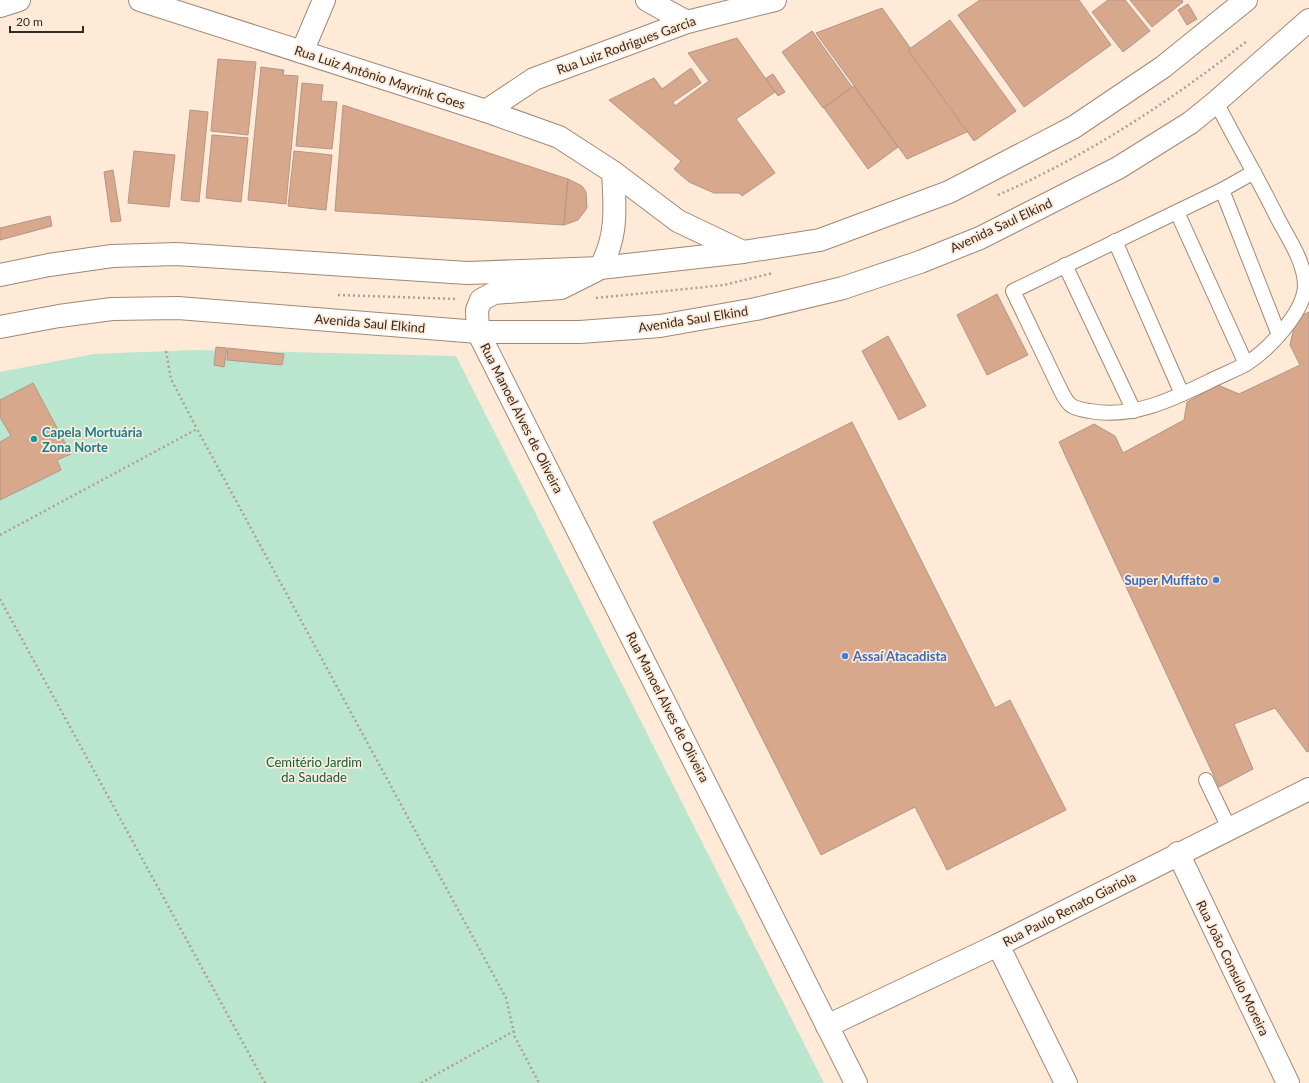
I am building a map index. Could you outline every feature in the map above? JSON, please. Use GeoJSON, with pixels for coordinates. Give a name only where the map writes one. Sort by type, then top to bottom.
{"type":"FeatureCollection","features":[{"type":"Feature","properties":{"kind":"street"},"geometry":{"type":"LineString","coordinates":[[0,6],[18,0]]}},
{"type":"Feature","properties":{"kind":"street","name":"Rua Luiz Antônio Mayrink Goes"},"geometry":{"type":"LineString","coordinates":[[140,0],[486,111],[559,137],[613,172],[678,221],[743,252]]}},
{"type":"Feature","properties":{"kind":"street"},"geometry":{"type":"LineString","coordinates":[[302,52],[324,0]]}},
{"type":"Feature","properties":{"kind":"street"},"geometry":{"type":"LineString","coordinates":[[647,0],[687,22]]}},
{"type":"Feature","properties":{"kind":"street","name":"Rua Luiz Rodrigues Garcia"},"geometry":{"type":"LineString","coordinates":[[486,111],[534,79],[687,22],[775,0]]}},
{"type":"Feature","properties":{"kind":"street"},"geometry":{"type":"LineString","coordinates":[[0,275],[49,265],[112,256],[176,254],[467,273],[600,268],[743,252],[820,240],[949,192],[1074,127],[1163,67],[1246,0]]}},
{"type":"Feature","properties":{"kind":"street","name":"Avenida Saul Elkind"},"geometry":{"type":"LineString","coordinates":[[0,327],[59,316],[112,309],[178,308],[478,332],[580,332],[660,326],[756,309],[844,288],[920,262],[980,238],[1118,168],[1164,141],[1216,102],[1309,20]]}},
{"type":"Feature","properties":{"kind":"street"},"geometry":{"type":"LineString","coordinates":[[478,332],[477,310],[481,300],[494,292],[561,288],[600,268],[608,252],[615,218],[613,172]]}},
{"type":"Feature","properties":{"kind":"street","name":"Rua Manoel Alves de Oliveira"},"geometry":{"type":"LineString","coordinates":[[478,332],[856,1083]]}},
{"type":"Feature","properties":{"kind":"street","name":"Rua Paulo Renato Giariola"},"geometry":{"type":"LineString","coordinates":[[827,1026],[998,945],[1178,853],[1309,789]]}},
{"type":"Feature","properties":{"kind":"street","name":"Rua João Consulo Moreira"},"geometry":{"type":"LineString","coordinates":[[1178,853],[1288,1083]]}},
{"type":"Feature","properties":{"kind":"street"},"geometry":{"type":"LineString","coordinates":[[998,945],[1066,1083]]}},
{"type":"Feature","properties":{"kind":"lane"},"geometry":{"type":"LineString","coordinates":[[1216,102],[1254,172],[1300,261],[1304,276],[1305,288],[1301,300],[1279,335],[1246,364],[1148,408],[1134,411],[1101,413],[1073,407],[1066,401],[1013,291],[1222,190],[1254,172]]}},
{"type":"Feature","properties":{"kind":"lane"},"geometry":{"type":"LineString","coordinates":[[1222,190],[1279,335]]}},
{"type":"Feature","properties":{"kind":"lane"},"geometry":{"type":"LineString","coordinates":[[1177,212],[1246,364]]}},
{"type":"Feature","properties":{"kind":"lane"},"geometry":{"type":"LineString","coordinates":[[1115,241],[1182,394]]}},
{"type":"Feature","properties":{"kind":"lane"},"geometry":{"type":"LineString","coordinates":[[1065,265],[1134,411]]}},
{"type":"Feature","properties":{"kind":"lane"},"geometry":{"type":"LineString","coordinates":[[1206,780],[1229,828]]}},
{"type":"Feature","properties":{"kind":"path"},"geometry":{"type":"LineString","coordinates":[[166,351],[171,379],[197,429],[506,998],[515,1037],[540,1083]]}},
{"type":"Feature","properties":{"kind":"path"},"geometry":{"type":"LineString","coordinates":[[0,535],[197,429]]}},
{"type":"Feature","properties":{"kind":"path"},"geometry":{"type":"LineString","coordinates":[[0,599],[265,1083]]}},
{"type":"Feature","properties":{"kind":"path"},"geometry":{"type":"LineString","coordinates":[[421,1083],[514,1031]]}},
{"type":"Feature","properties":{"kind":"green space","name":"Cemitério Jardim da Saudade"},"geometry":{"type":"Polygon","coordinates":[[[194,350],[456,356],[824,1083],[0,1083],[0,372],[94,354],[194,350]]]}},
{"type":"Feature","properties":{"kind":"building"},"geometry":{"type":"Polygon","coordinates":[[[980,0],[1079,0],[1111,45],[1024,107],[958,15],[980,0]]]}},
{"type":"Feature","properties":{"kind":"building"},"geometry":{"type":"Polygon","coordinates":[[[1108,0],[1125,0],[1150,31],[1123,52],[1092,12],[1108,0]]]}},
{"type":"Feature","properties":{"kind":"building"},"geometry":{"type":"Polygon","coordinates":[[[1130,0],[1182,0],[1183,2],[1152,27],[1130,0]]]}},
{"type":"Feature","properties":{"kind":"building"},"geometry":{"type":"Polygon","coordinates":[[[1188,4],[1197,19],[1187,25],[1178,10],[1188,4]]]}},
{"type":"Feature","properties":{"kind":"building"},"geometry":{"type":"Polygon","coordinates":[[[882,8],[969,131],[907,159],[816,33],[882,8]]]}},
{"type":"Feature","properties":{"kind":"building"},"geometry":{"type":"Polygon","coordinates":[[[950,20],[1016,111],[974,141],[908,50],[950,20]]]}},
{"type":"Feature","properties":{"kind":"building"},"geometry":{"type":"Polygon","coordinates":[[[812,31],[852,87],[823,108],[782,52],[812,31]]]}},
{"type":"Feature","properties":{"kind":"building"},"geometry":{"type":"Polygon","coordinates":[[[737,38],[775,92],[736,119],[775,173],[742,196],[739,193],[714,193],[689,182],[674,169],[681,161],[609,100],[654,78],[662,89],[691,68],[701,83],[673,102],[675,106],[709,81],[688,53],[737,38]]]}},
{"type":"Feature","properties":{"kind":"building"},"geometry":{"type":"Polygon","coordinates":[[[218,59],[256,62],[248,135],[211,131],[218,59]]]}},
{"type":"Feature","properties":{"kind":"building"},"geometry":{"type":"Polygon","coordinates":[[[261,67],[284,70],[283,75],[298,76],[286,204],[248,200],[261,67]]]}},
{"type":"Feature","properties":{"kind":"building"},"geometry":{"type":"Polygon","coordinates":[[[773,74],[785,92],[778,96],[766,78],[773,74]]]}},
{"type":"Feature","properties":{"kind":"building"},"geometry":{"type":"Polygon","coordinates":[[[302,83],[323,85],[321,101],[337,102],[332,149],[296,146],[302,83]]]}},
{"type":"Feature","properties":{"kind":"building"},"geometry":{"type":"Polygon","coordinates":[[[854,86],[898,147],[868,169],[824,108],[854,86]]]}},
{"type":"Feature","properties":{"kind":"building"},"geometry":{"type":"Polygon","coordinates":[[[343,105],[568,179],[564,225],[335,211],[343,105]]]}},
{"type":"Feature","properties":{"kind":"building"},"geometry":{"type":"Polygon","coordinates":[[[190,110],[208,112],[199,202],[181,200],[190,110]]]}},
{"type":"Feature","properties":{"kind":"building"},"geometry":{"type":"Polygon","coordinates":[[[212,135],[248,138],[241,202],[206,198],[212,135]]]}},
{"type":"Feature","properties":{"kind":"building"},"geometry":{"type":"Polygon","coordinates":[[[134,151],[175,155],[169,207],[128,203],[134,151]]]}},
{"type":"Feature","properties":{"kind":"building"},"geometry":{"type":"Polygon","coordinates":[[[294,151],[332,155],[326,210],[288,206],[294,151]]]}},
{"type":"Feature","properties":{"kind":"building"},"geometry":{"type":"Polygon","coordinates":[[[113,170],[121,221],[111,222],[104,172],[113,170]]]}},
{"type":"Feature","properties":{"kind":"building"},"geometry":{"type":"Polygon","coordinates":[[[568,179],[582,186],[586,192],[587,208],[578,220],[564,225],[568,179]]]}},
{"type":"Feature","properties":{"kind":"building"},"geometry":{"type":"Polygon","coordinates":[[[50,216],[52,226],[0,240],[0,228],[50,216]]]}},
{"type":"Feature","properties":{"kind":"building"},"geometry":{"type":"Polygon","coordinates":[[[997,294],[1028,355],[987,375],[957,315],[997,294]]]}},
{"type":"Feature","properties":{"kind":"building","name":"Super Muffato"},"geometry":{"type":"Polygon","coordinates":[[[1309,312],[1309,751],[1307,752],[1275,708],[1234,724],[1253,769],[1219,787],[1059,442],[1094,424],[1115,436],[1123,453],[1184,420],[1187,402],[1218,385],[1239,394],[1300,365],[1290,345],[1296,318],[1309,312]]]}},
{"type":"Feature","properties":{"kind":"building"},"geometry":{"type":"Polygon","coordinates":[[[888,336],[926,406],[899,420],[862,351],[888,336]]]}},
{"type":"Feature","properties":{"kind":"building"},"geometry":{"type":"Polygon","coordinates":[[[216,347],[227,348],[224,367],[214,365],[216,347]]]}},
{"type":"Feature","properties":{"kind":"building"},"geometry":{"type":"Polygon","coordinates":[[[228,348],[284,354],[282,365],[227,360],[228,348]]]}},
{"type":"Feature","properties":{"kind":"building","name":"Capela Mortuária Zona Norte"},"geometry":{"type":"Polygon","coordinates":[[[33,383],[71,454],[57,460],[61,470],[0,500],[0,442],[11,436],[0,417],[0,400],[33,383]]]}},
{"type":"Feature","properties":{"kind":"building","name":"Assaí Atacadista"},"geometry":{"type":"Polygon","coordinates":[[[852,422],[995,708],[1010,700],[1066,810],[947,870],[915,807],[821,855],[653,522],[852,422]]]}},
{"type":"Feature","properties":{"kind":"place","name":"Capela Mortuária Zona Norte"},"geometry":{"type":"Point","coordinates":[34,439]}},
{"type":"Feature","properties":{"kind":"place","name":"Super Muffato"},"geometry":{"type":"Point","coordinates":[1216,580]}},
{"type":"Feature","properties":{"kind":"place","name":"Assaí Atacadista"},"geometry":{"type":"Point","coordinates":[845,656]}}]}
